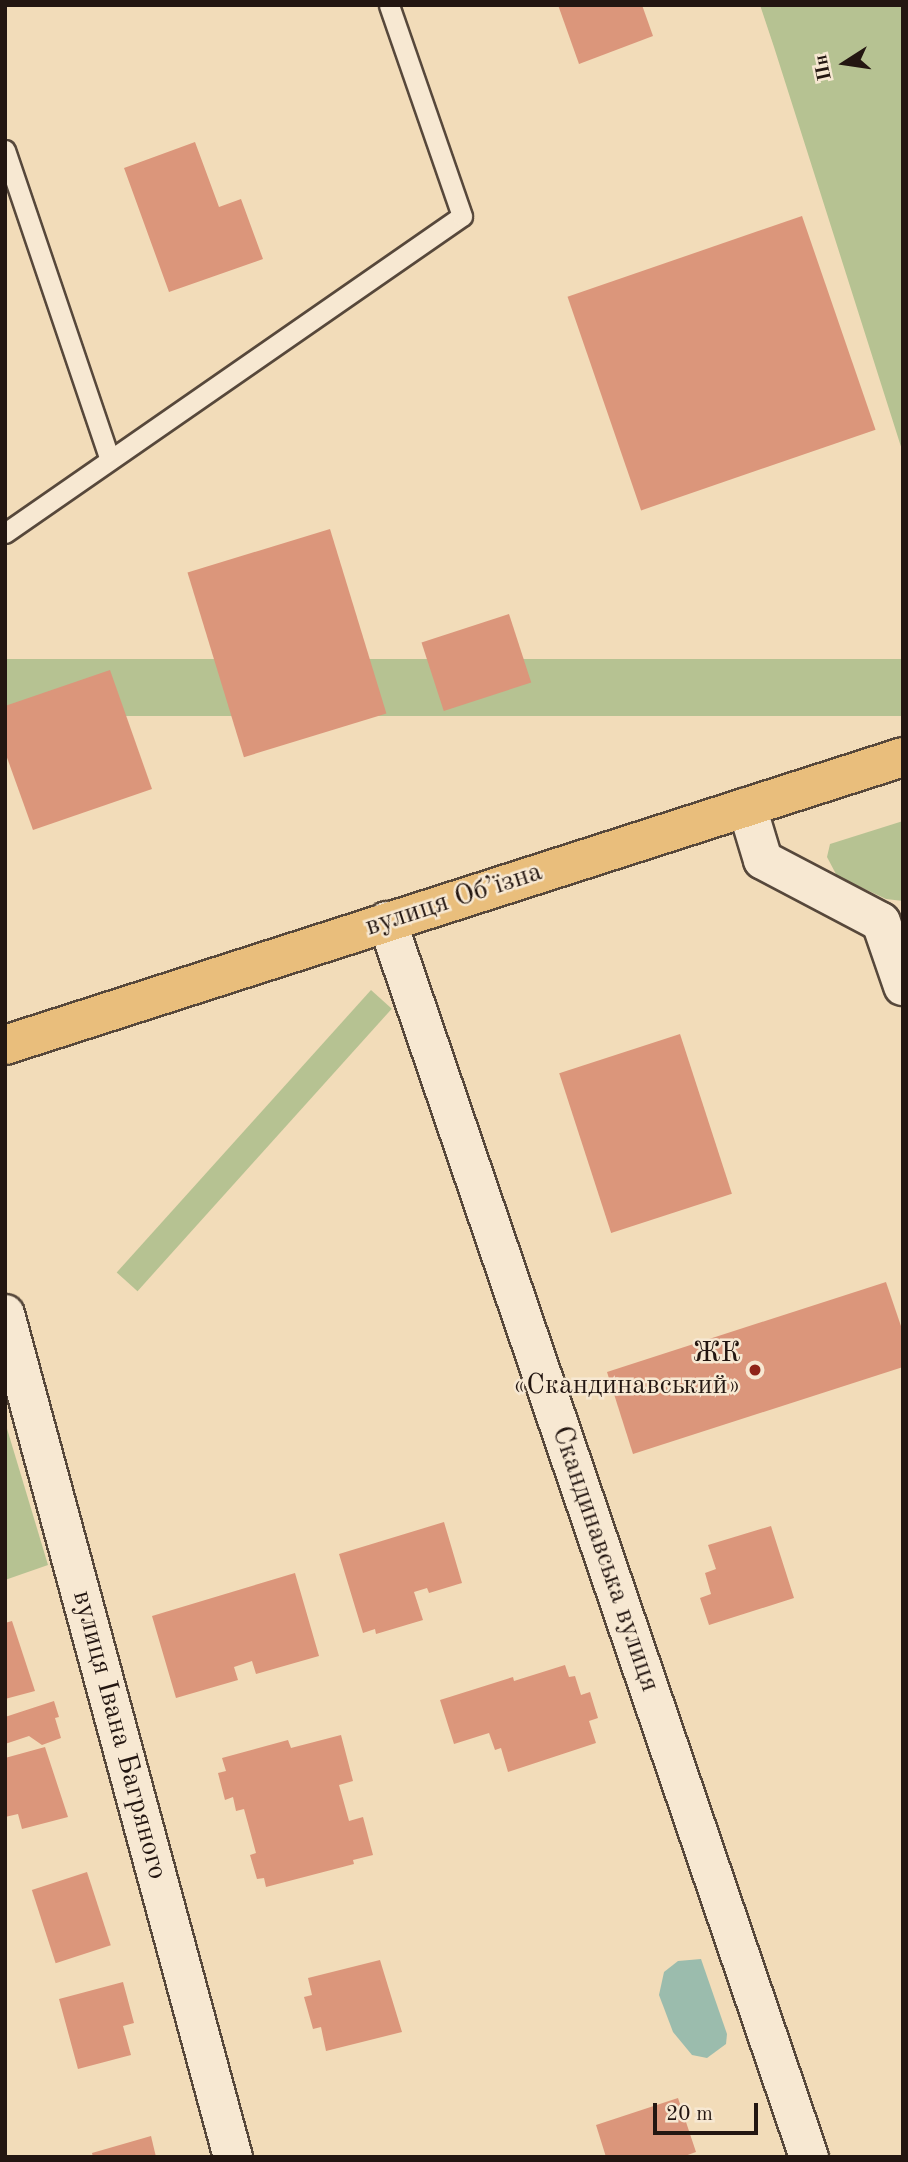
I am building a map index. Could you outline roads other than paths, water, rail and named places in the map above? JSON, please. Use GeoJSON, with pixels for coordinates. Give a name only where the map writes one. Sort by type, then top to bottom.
{"type":"FeatureCollection","features":[{"type":"Feature","properties":{"kind":"highway","name":"вулиця Об’їзна"},"geometry":{"type":"LineString","coordinates":[[5,1045],[903,757]]}},
{"type":"Feature","properties":{"kind":"street"},"geometry":{"type":"LineString","coordinates":[[747,807],[763,859],[892,923],[903,986]]}},
{"type":"Feature","properties":{"kind":"street","name":"Скандинавська вулиця"},"geometry":{"type":"LineString","coordinates":[[387,921],[809,2157]]}},
{"type":"Feature","properties":{"kind":"street","name":"вулиця Івана Багряного"},"geometry":{"type":"LineString","coordinates":[[5,1314],[233,2157]]}},
{"type":"Feature","properties":{"kind":"lane"},"geometry":{"type":"LineString","coordinates":[[5,533],[462,216],[389,5]]}},
{"type":"Feature","properties":{"kind":"lane"},"geometry":{"type":"LineString","coordinates":[[5,150],[110,460]]}},
{"type":"Feature","properties":{"kind":"place","name":"ЖК «Скандинавський»"},"geometry":{"type":"Point","coordinates":[755,1370]}}]}
